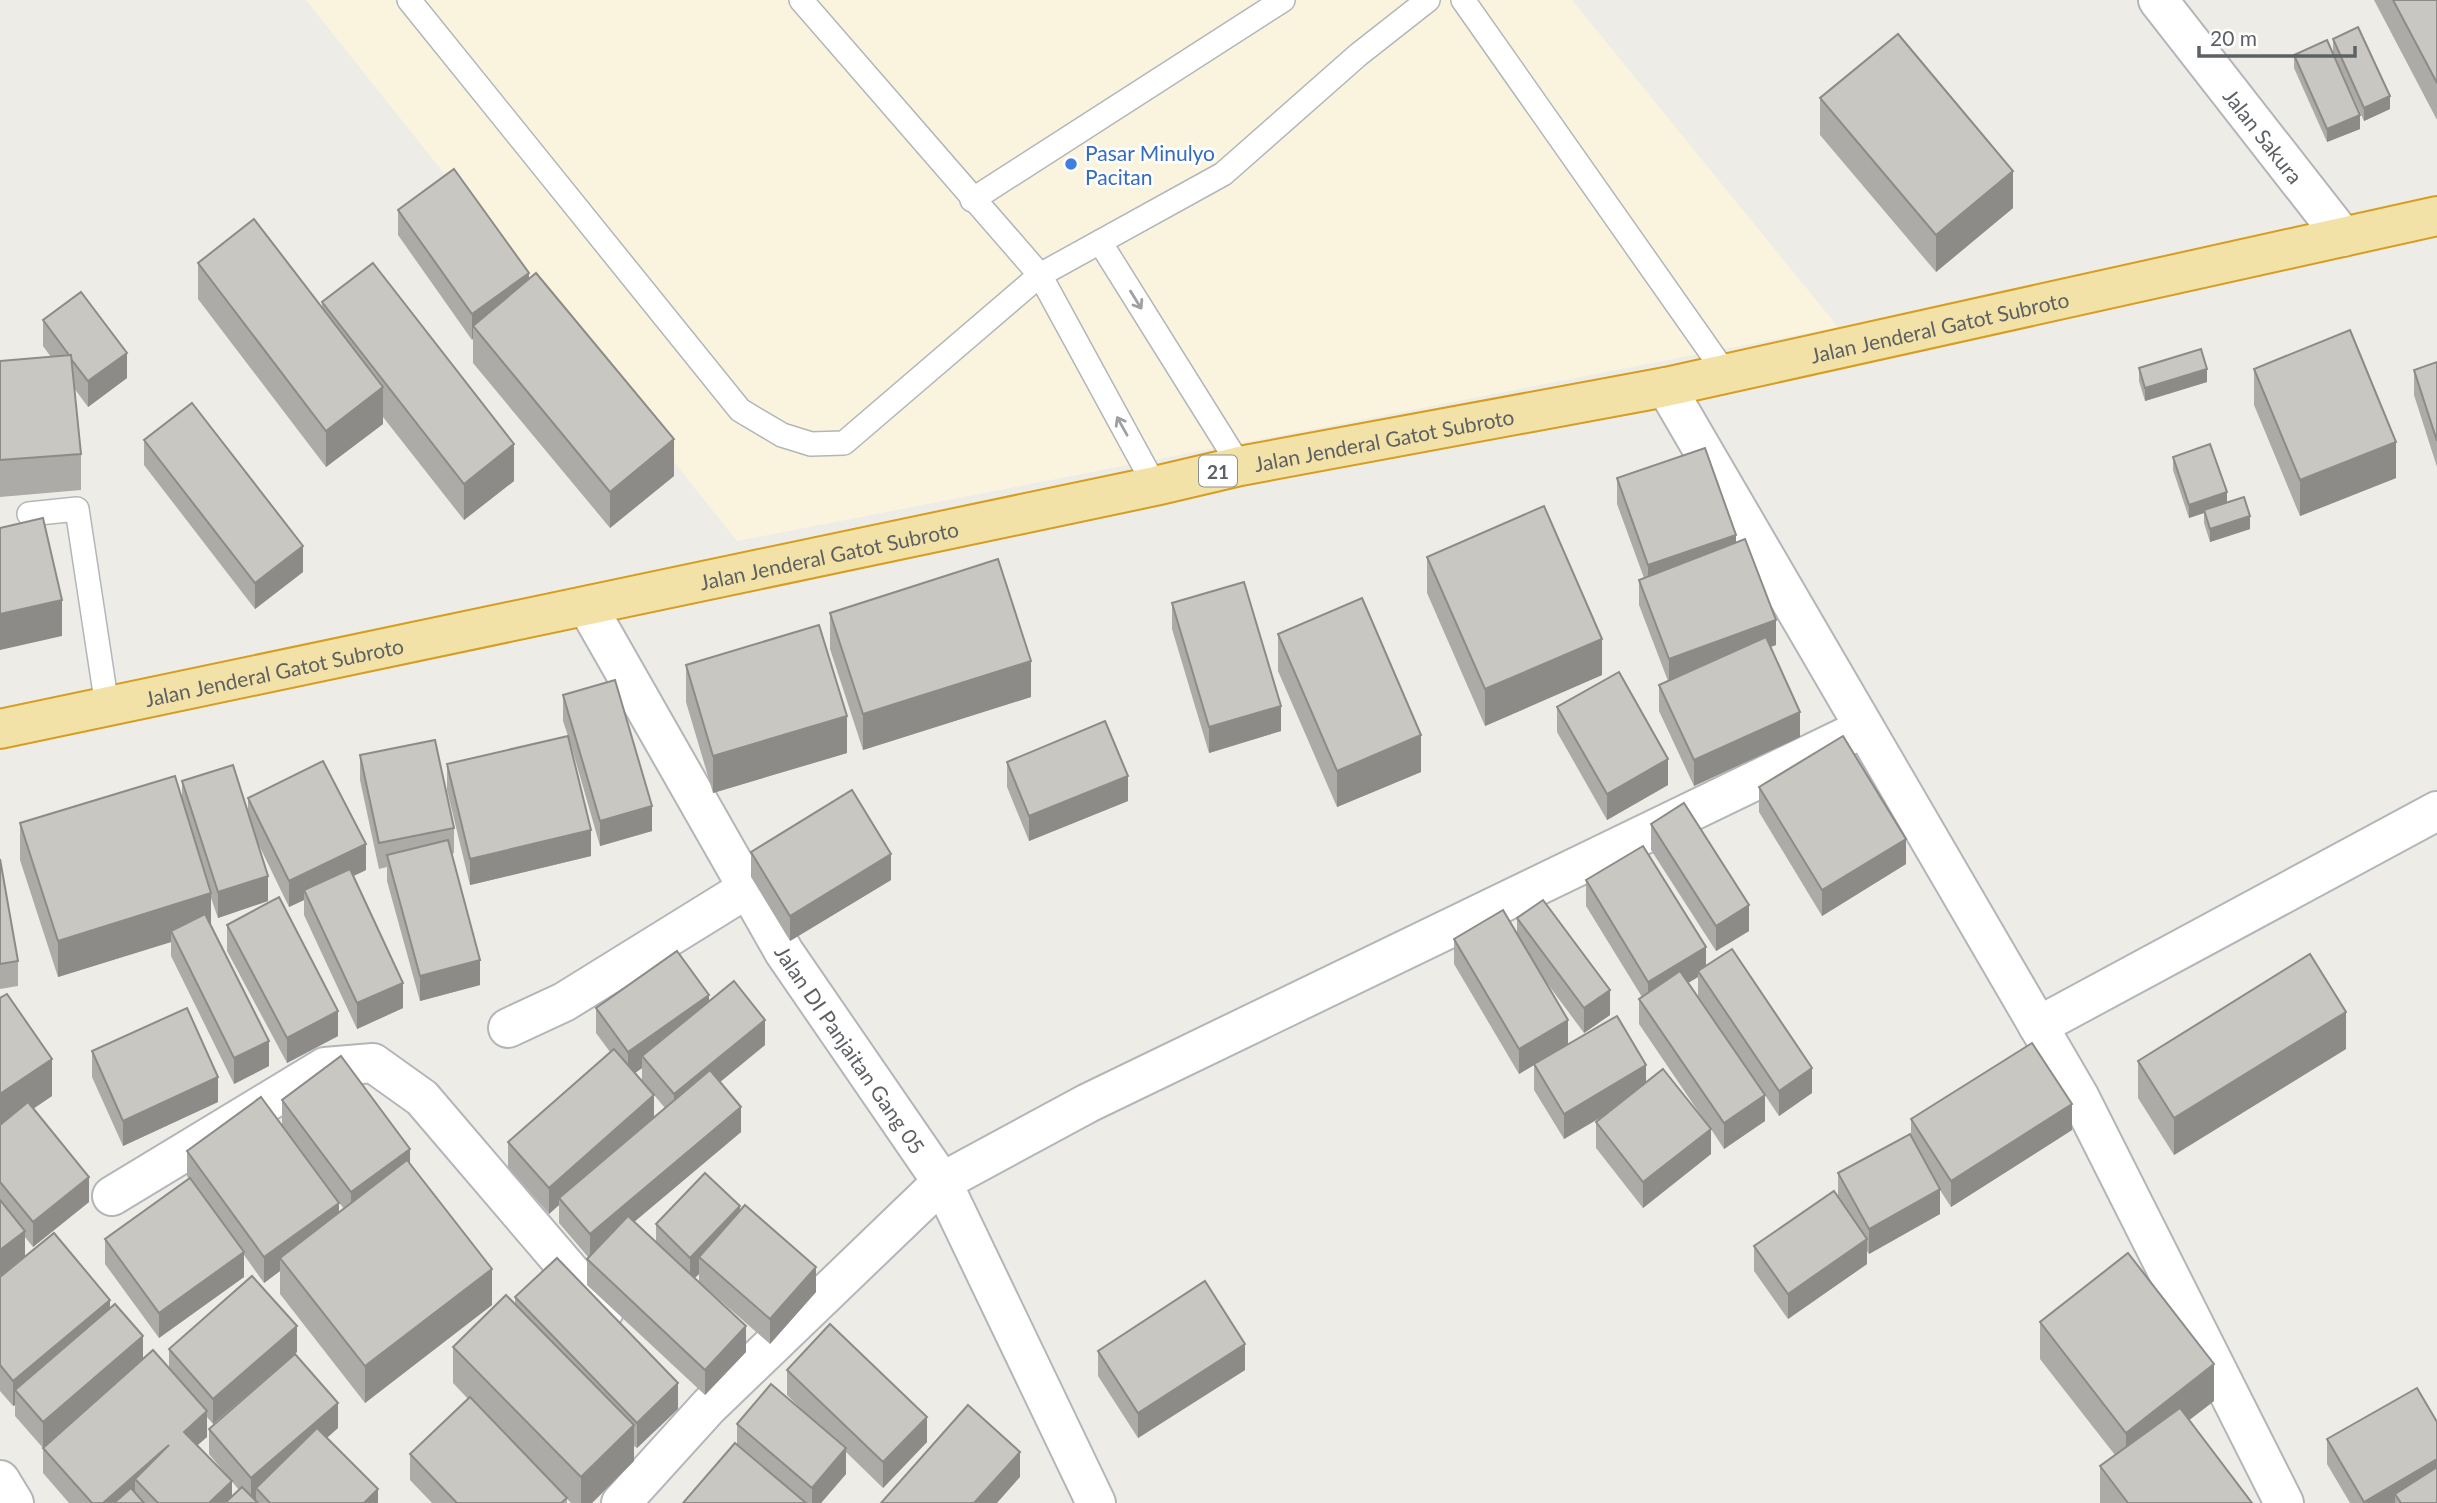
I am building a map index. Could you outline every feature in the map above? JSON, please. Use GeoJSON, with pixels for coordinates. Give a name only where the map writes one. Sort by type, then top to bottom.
{"type":"FeatureCollection","features":[{"type":"Feature","properties":{"kind":"highway","name":"Jalan Jenderal Gatot Subroto"},"geometry":{"type":"LineString","coordinates":[[0,729],[1240,466],[1666,387],[2437,216]]}},
{"type":"Feature","properties":{"kind":"street","name":"Jalan Sakura"},"geometry":{"type":"LineString","coordinates":[[2158,0],[2343,237]]}},
{"type":"Feature","properties":{"kind":"street"},"geometry":{"type":"LineString","coordinates":[[1666,387],[2078,1096],[2284,1503]]}},
{"type":"Feature","properties":{"kind":"street","name":"Jalan DI Panjaitan Gang 05"},"geometry":{"type":"LineString","coordinates":[[587,606],[784,952],[942,1182],[1096,1503]]}},
{"type":"Feature","properties":{"kind":"street"},"geometry":{"type":"LineString","coordinates":[[621,1503],[687,1409],[942,1182],[1088,1103],[1864,728]]}},
{"type":"Feature","properties":{"kind":"street"},"geometry":{"type":"LineString","coordinates":[[2038,1026],[2437,811]]}},
{"type":"Feature","properties":{"kind":"street"},"geometry":{"type":"LineString","coordinates":[[508,1028],[564,1002],[748,888]]}},
{"type":"Feature","properties":{"kind":"street"},"geometry":{"type":"LineString","coordinates":[[112,1196],[325,1068],[373,1063],[422,1098],[625,1336]]}},
{"type":"Feature","properties":{"kind":"street"},"geometry":{"type":"LineString","coordinates":[[0,1480],[14,1503]]}},
{"type":"Feature","properties":{"kind":"lane"},"geometry":{"type":"LineString","coordinates":[[409,0],[740,410],[782,435],[811,444],[844,443],[1040,275],[1223,174],[1357,55],[1428,0]]}},
{"type":"Feature","properties":{"kind":"lane"},"geometry":{"type":"LineString","coordinates":[[801,0],[972,200],[1040,275],[1155,486]]}},
{"type":"Feature","properties":{"kind":"lane"},"geometry":{"type":"LineString","coordinates":[[972,200],[1283,0]]}},
{"type":"Feature","properties":{"kind":"lane"},"geometry":{"type":"LineString","coordinates":[[1463,0],[1726,374]]}},
{"type":"Feature","properties":{"kind":"lane"},"geometry":{"type":"LineString","coordinates":[[1100,242],[1240,466]]}},
{"type":"Feature","properties":{"kind":"lane"},"geometry":{"type":"LineString","coordinates":[[29,514],[77,509],[107,706]]}},
{"type":"Feature","properties":{"kind":"shaded area","name":"Pasar Minulyo Pacitan"},"geometry":{"type":"Polygon","coordinates":[[[306,0],[1572,0],[1838,327],[737,541],[306,0]]]}},
{"type":"Feature","properties":{"kind":"building"},"geometry":{"type":"Polygon","coordinates":[[[2393,0],[2437,0],[2437,83],[2393,0]]]}},
{"type":"Feature","properties":{"kind":"building"},"geometry":{"type":"Polygon","coordinates":[[[2358,27],[2390,96],[2364,108],[2333,39],[2358,27]]]}},
{"type":"Feature","properties":{"kind":"building"},"geometry":{"type":"Polygon","coordinates":[[[1898,34],[2013,171],[1936,235],[1820,98],[1898,34]]]}},
{"type":"Feature","properties":{"kind":"building"},"geometry":{"type":"Polygon","coordinates":[[[2327,40],[2360,115],[2327,129],[2294,55],[2327,40]]]}},
{"type":"Feature","properties":{"kind":"building"},"geometry":{"type":"Polygon","coordinates":[[[454,169],[529,273],[472,314],[398,210],[454,169]]]}},
{"type":"Feature","properties":{"kind":"building"},"geometry":{"type":"Polygon","coordinates":[[[254,219],[383,387],[326,431],[198,263],[254,219]]]}},
{"type":"Feature","properties":{"kind":"building"},"geometry":{"type":"Polygon","coordinates":[[[373,263],[514,444],[464,484],[322,302],[373,263]]]}},
{"type":"Feature","properties":{"kind":"building"},"geometry":{"type":"Polygon","coordinates":[[[536,273],[674,439],[610,492],[473,326],[536,273]]]}},
{"type":"Feature","properties":{"kind":"building"},"geometry":{"type":"Polygon","coordinates":[[[81,292],[127,353],[88,381],[43,320],[81,292]]]}},
{"type":"Feature","properties":{"kind":"building"},"geometry":{"type":"Polygon","coordinates":[[[2350,330],[2396,442],[2300,480],[2254,369],[2350,330]]]}},
{"type":"Feature","properties":{"kind":"building"},"geometry":{"type":"Polygon","coordinates":[[[2201,349],[2207,369],[2145,388],[2139,368],[2201,349]]]}},
{"type":"Feature","properties":{"kind":"building"},"geometry":{"type":"Polygon","coordinates":[[[71,355],[81,454],[0,460],[0,361],[71,355]]]}},
{"type":"Feature","properties":{"kind":"building"},"geometry":{"type":"Polygon","coordinates":[[[2437,362],[2437,441],[2414,370],[2437,362]]]}},
{"type":"Feature","properties":{"kind":"building"},"geometry":{"type":"Polygon","coordinates":[[[192,403],[303,546],[255,583],[144,440],[192,403]]]}},
{"type":"Feature","properties":{"kind":"building"},"geometry":{"type":"Polygon","coordinates":[[[2210,444],[2227,492],[2189,505],[2173,457],[2210,444]]]}},
{"type":"Feature","properties":{"kind":"building"},"geometry":{"type":"Polygon","coordinates":[[[1705,448],[1736,535],[1648,565],[1617,478],[1705,448]]]}},
{"type":"Feature","properties":{"kind":"building"},"geometry":{"type":"Polygon","coordinates":[[[2244,497],[2250,516],[2210,529],[2204,510],[2244,497]]]}},
{"type":"Feature","properties":{"kind":"building"},"geometry":{"type":"Polygon","coordinates":[[[1544,506],[1602,639],[1485,689],[1427,557],[1544,506]]]}},
{"type":"Feature","properties":{"kind":"building"},"geometry":{"type":"Polygon","coordinates":[[[43,518],[62,600],[0,614],[0,528],[43,518]]]}},
{"type":"Feature","properties":{"kind":"building"},"geometry":{"type":"Polygon","coordinates":[[[1745,539],[1776,620],[1669,659],[1639,580],[1745,539]]]}},
{"type":"Feature","properties":{"kind":"building"},"geometry":{"type":"Polygon","coordinates":[[[998,559],[1031,661],[863,714],[830,613],[998,559]]]}},
{"type":"Feature","properties":{"kind":"building"},"geometry":{"type":"Polygon","coordinates":[[[1244,582],[1281,706],[1209,727],[1172,603],[1244,582]]]}},
{"type":"Feature","properties":{"kind":"building"},"geometry":{"type":"Polygon","coordinates":[[[1362,598],[1421,735],[1337,771],[1278,634],[1362,598]]]}},
{"type":"Feature","properties":{"kind":"building"},"geometry":{"type":"Polygon","coordinates":[[[819,625],[847,716],[713,756],[686,665],[819,625]]]}},
{"type":"Feature","properties":{"kind":"building"},"geometry":{"type":"Polygon","coordinates":[[[1766,637],[1800,712],[1694,760],[1659,685],[1766,637]]]}},
{"type":"Feature","properties":{"kind":"building"},"geometry":{"type":"Polygon","coordinates":[[[1619,672],[1668,759],[1607,794],[1557,707],[1619,672]]]}},
{"type":"Feature","properties":{"kind":"building"},"geometry":{"type":"Polygon","coordinates":[[[615,680],[652,806],[600,821],[563,695],[615,680]]]}},
{"type":"Feature","properties":{"kind":"building"},"geometry":{"type":"Polygon","coordinates":[[[1105,721],[1128,776],[1029,816],[1007,762],[1105,721]]]}},
{"type":"Feature","properties":{"kind":"building"},"geometry":{"type":"Polygon","coordinates":[[[568,736],[591,830],[470,859],[447,764],[568,736]]]}},
{"type":"Feature","properties":{"kind":"building"},"geometry":{"type":"Polygon","coordinates":[[[1843,736],[1906,839],[1822,890],[1759,787],[1843,736]]]}},
{"type":"Feature","properties":{"kind":"building"},"geometry":{"type":"Polygon","coordinates":[[[435,740],[454,828],[379,843],[360,755],[435,740]]]}},
{"type":"Feature","properties":{"kind":"building"},"geometry":{"type":"Polygon","coordinates":[[[323,761],[366,844],[289,881],[248,798],[323,761]]]}},
{"type":"Feature","properties":{"kind":"building"},"geometry":{"type":"Polygon","coordinates":[[[233,765],[268,876],[218,892],[182,781],[233,765]]]}},
{"type":"Feature","properties":{"kind":"building"},"geometry":{"type":"Polygon","coordinates":[[[175,776],[211,893],[58,941],[20,823],[175,776]]]}},
{"type":"Feature","properties":{"kind":"building"},"geometry":{"type":"Polygon","coordinates":[[[852,790],[891,854],[790,916],[751,852],[852,790]]]}},
{"type":"Feature","properties":{"kind":"building"},"geometry":{"type":"Polygon","coordinates":[[[1684,803],[1749,905],[1716,926],[1651,824],[1684,803]]]}},
{"type":"Feature","properties":{"kind":"building"},"geometry":{"type":"Polygon","coordinates":[[[448,840],[480,960],[420,976],[387,855],[448,840]]]}},
{"type":"Feature","properties":{"kind":"building"},"geometry":{"type":"Polygon","coordinates":[[[1643,846],[1706,947],[1648,982],[1586,880],[1643,846]]]}},
{"type":"Feature","properties":{"kind":"building"},"geometry":{"type":"Polygon","coordinates":[[[0,859],[18,961],[0,964],[0,859]]]}},
{"type":"Feature","properties":{"kind":"building"},"geometry":{"type":"Polygon","coordinates":[[[350,869],[403,983],[357,1003],[304,890],[350,869]]]}},
{"type":"Feature","properties":{"kind":"building"},"geometry":{"type":"Polygon","coordinates":[[[279,897],[338,1011],[287,1038],[227,925],[279,897]]]}},
{"type":"Feature","properties":{"kind":"building"},"geometry":{"type":"Polygon","coordinates":[[[1543,900],[1610,990],[1584,1008],[1517,918],[1543,900]]]}},
{"type":"Feature","properties":{"kind":"building"},"geometry":{"type":"Polygon","coordinates":[[[1503,910],[1568,1020],[1519,1049],[1454,939],[1503,910]]]}},
{"type":"Feature","properties":{"kind":"building"},"geometry":{"type":"Polygon","coordinates":[[[205,914],[269,1041],[234,1058],[171,931],[205,914]]]}},
{"type":"Feature","properties":{"kind":"building"},"geometry":{"type":"Polygon","coordinates":[[[1732,949],[1812,1068],[1779,1091],[1698,971],[1732,949]]]}},
{"type":"Feature","properties":{"kind":"building"},"geometry":{"type":"Polygon","coordinates":[[[677,951],[709,995],[628,1052],[596,1008],[677,951]]]}},
{"type":"Feature","properties":{"kind":"building"},"geometry":{"type":"Polygon","coordinates":[[[2310,954],[2346,1012],[2174,1118],[2138,1061],[2310,954]]]}},
{"type":"Feature","properties":{"kind":"building"},"geometry":{"type":"Polygon","coordinates":[[[1680,971],[1765,1095],[1724,1123],[1639,999],[1680,971]]]}},
{"type":"Feature","properties":{"kind":"building"},"geometry":{"type":"Polygon","coordinates":[[[734,981],[765,1020],[674,1094],[642,1056],[734,981]]]}},
{"type":"Feature","properties":{"kind":"building"},"geometry":{"type":"Polygon","coordinates":[[[7,994],[52,1059],[0,1094],[0,998],[7,994]]]}},
{"type":"Feature","properties":{"kind":"building"},"geometry":{"type":"Polygon","coordinates":[[[187,1008],[218,1077],[123,1121],[92,1051],[187,1008]]]}},
{"type":"Feature","properties":{"kind":"building"},"geometry":{"type":"Polygon","coordinates":[[[1617,1016],[1646,1065],[1564,1114],[1534,1064],[1617,1016]]]}},
{"type":"Feature","properties":{"kind":"building"},"geometry":{"type":"Polygon","coordinates":[[[2032,1043],[2072,1104],[1951,1181],[1911,1119],[2032,1043]]]}},
{"type":"Feature","properties":{"kind":"building"},"geometry":{"type":"Polygon","coordinates":[[[614,1049],[654,1095],[549,1188],[508,1142],[614,1049]]]}},
{"type":"Feature","properties":{"kind":"building"},"geometry":{"type":"Polygon","coordinates":[[[341,1056],[410,1149],[351,1192],[282,1100],[341,1056]]]}},
{"type":"Feature","properties":{"kind":"building"},"geometry":{"type":"Polygon","coordinates":[[[1663,1069],[1711,1129],[1643,1182],[1596,1122],[1663,1069]]]}},
{"type":"Feature","properties":{"kind":"building"},"geometry":{"type":"Polygon","coordinates":[[[710,1070],[741,1107],[590,1234],[559,1198],[710,1070]]]}},
{"type":"Feature","properties":{"kind":"building"},"geometry":{"type":"Polygon","coordinates":[[[261,1097],[339,1203],[264,1257],[187,1151],[261,1097]]]}},
{"type":"Feature","properties":{"kind":"building"},"geometry":{"type":"Polygon","coordinates":[[[28,1102],[89,1177],[33,1222],[0,1182],[0,1125],[28,1102]]]}},
{"type":"Feature","properties":{"kind":"building"},"geometry":{"type":"Polygon","coordinates":[[[1910,1134],[1940,1189],[1869,1229],[1838,1173],[1910,1134]]]}},
{"type":"Feature","properties":{"kind":"building"},"geometry":{"type":"Polygon","coordinates":[[[407,1160],[492,1269],[365,1366],[280,1258],[407,1160]]]}},
{"type":"Feature","properties":{"kind":"building"},"geometry":{"type":"Polygon","coordinates":[[[705,1173],[740,1206],[690,1258],[656,1224],[705,1173]]]}},
{"type":"Feature","properties":{"kind":"building"},"geometry":{"type":"Polygon","coordinates":[[[190,1178],[244,1252],[159,1313],[105,1239],[190,1178]]]}},
{"type":"Feature","properties":{"kind":"building"},"geometry":{"type":"Polygon","coordinates":[[[1834,1191],[1867,1239],[1788,1294],[1754,1246],[1834,1191]]]}},
{"type":"Feature","properties":{"kind":"building"},"geometry":{"type":"Polygon","coordinates":[[[0,1200],[25,1231],[0,1250],[0,1200]]]}},
{"type":"Feature","properties":{"kind":"building"},"geometry":{"type":"Polygon","coordinates":[[[745,1205],[816,1267],[770,1319],[699,1257],[745,1205]]]}},
{"type":"Feature","properties":{"kind":"building"},"geometry":{"type":"Polygon","coordinates":[[[628,1216],[746,1326],[705,1370],[587,1259],[628,1216]]]}},
{"type":"Feature","properties":{"kind":"building"},"geometry":{"type":"Polygon","coordinates":[[[54,1233],[110,1300],[13,1381],[0,1365],[0,1277],[54,1233]]]}},
{"type":"Feature","properties":{"kind":"building"},"geometry":{"type":"Polygon","coordinates":[[[2128,1253],[2214,1364],[2126,1433],[2040,1322],[2128,1253]]]}},
{"type":"Feature","properties":{"kind":"building"},"geometry":{"type":"Polygon","coordinates":[[[557,1258],[678,1383],[637,1423],[515,1297],[557,1258]]]}},
{"type":"Feature","properties":{"kind":"building"},"geometry":{"type":"Polygon","coordinates":[[[252,1276],[297,1326],[213,1399],[169,1349],[252,1276]]]}},
{"type":"Feature","properties":{"kind":"building"},"geometry":{"type":"Polygon","coordinates":[[[1205,1281],[1245,1344],[1138,1413],[1098,1351],[1205,1281]]]}},
{"type":"Feature","properties":{"kind":"building"},"geometry":{"type":"Polygon","coordinates":[[[506,1295],[634,1425],[581,1477],[453,1347],[506,1295]]]}},
{"type":"Feature","properties":{"kind":"building"},"geometry":{"type":"Polygon","coordinates":[[[115,1304],[143,1336],[43,1422],[15,1390],[115,1304]]]}},
{"type":"Feature","properties":{"kind":"building"},"geometry":{"type":"Polygon","coordinates":[[[830,1324],[927,1417],[883,1462],[787,1370],[830,1324]]]}},
{"type":"Feature","properties":{"kind":"building"},"geometry":{"type":"Polygon","coordinates":[[[153,1350],[207,1411],[184,1432],[232,1481],[209,1503],[158,1503],[135,1479],[169,1445],[103,1503],[92,1503],[43,1448],[153,1350]]]}},
{"type":"Feature","properties":{"kind":"building"},"geometry":{"type":"Polygon","coordinates":[[[295,1354],[338,1403],[251,1478],[209,1429],[295,1354]]]}},
{"type":"Feature","properties":{"kind":"building"},"geometry":{"type":"Polygon","coordinates":[[[771,1384],[846,1448],[812,1488],[737,1424],[771,1384]]]}},
{"type":"Feature","properties":{"kind":"building"},"geometry":{"type":"Polygon","coordinates":[[[2417,1388],[2437,1422],[2437,1459],[2364,1502],[2327,1439],[2417,1388]]]}},
{"type":"Feature","properties":{"kind":"building"},"geometry":{"type":"Polygon","coordinates":[[[470,1397],[567,1498],[561,1503],[457,1503],[410,1454],[470,1397]]]}},
{"type":"Feature","properties":{"kind":"building"},"geometry":{"type":"Polygon","coordinates":[[[968,1405],[1020,1452],[974,1503],[881,1503],[968,1405]]]}},
{"type":"Feature","properties":{"kind":"building"},"geometry":{"type":"Polygon","coordinates":[[[2180,1408],[2252,1503],[2128,1503],[2100,1466],[2180,1408]]]}},
{"type":"Feature","properties":{"kind":"building"},"geometry":{"type":"Polygon","coordinates":[[[317,1428],[378,1489],[364,1503],[270,1503],[256,1488],[317,1428]]]}},
{"type":"Feature","properties":{"kind":"building"},"geometry":{"type":"Polygon","coordinates":[[[735,1443],[806,1503],[683,1503],[735,1443]]]}},
{"type":"Feature","properties":{"kind":"building"},"geometry":{"type":"Polygon","coordinates":[[[2437,1467],[2437,1503],[2401,1503],[2395,1494],[2437,1467]]]}},
{"type":"Feature","properties":{"kind":"building"},"geometry":{"type":"Polygon","coordinates":[[[242,1487],[258,1503],[225,1503],[242,1487]]]}},
{"type":"Feature","properties":{"kind":"building"},"geometry":{"type":"Polygon","coordinates":[[[131,1488],[144,1503],[114,1503],[131,1488]]]}},
{"type":"Feature","properties":{"kind":"place","name":"Pasar Minulyo Pacitan"},"geometry":{"type":"Point","coordinates":[1071,164]}}]}
